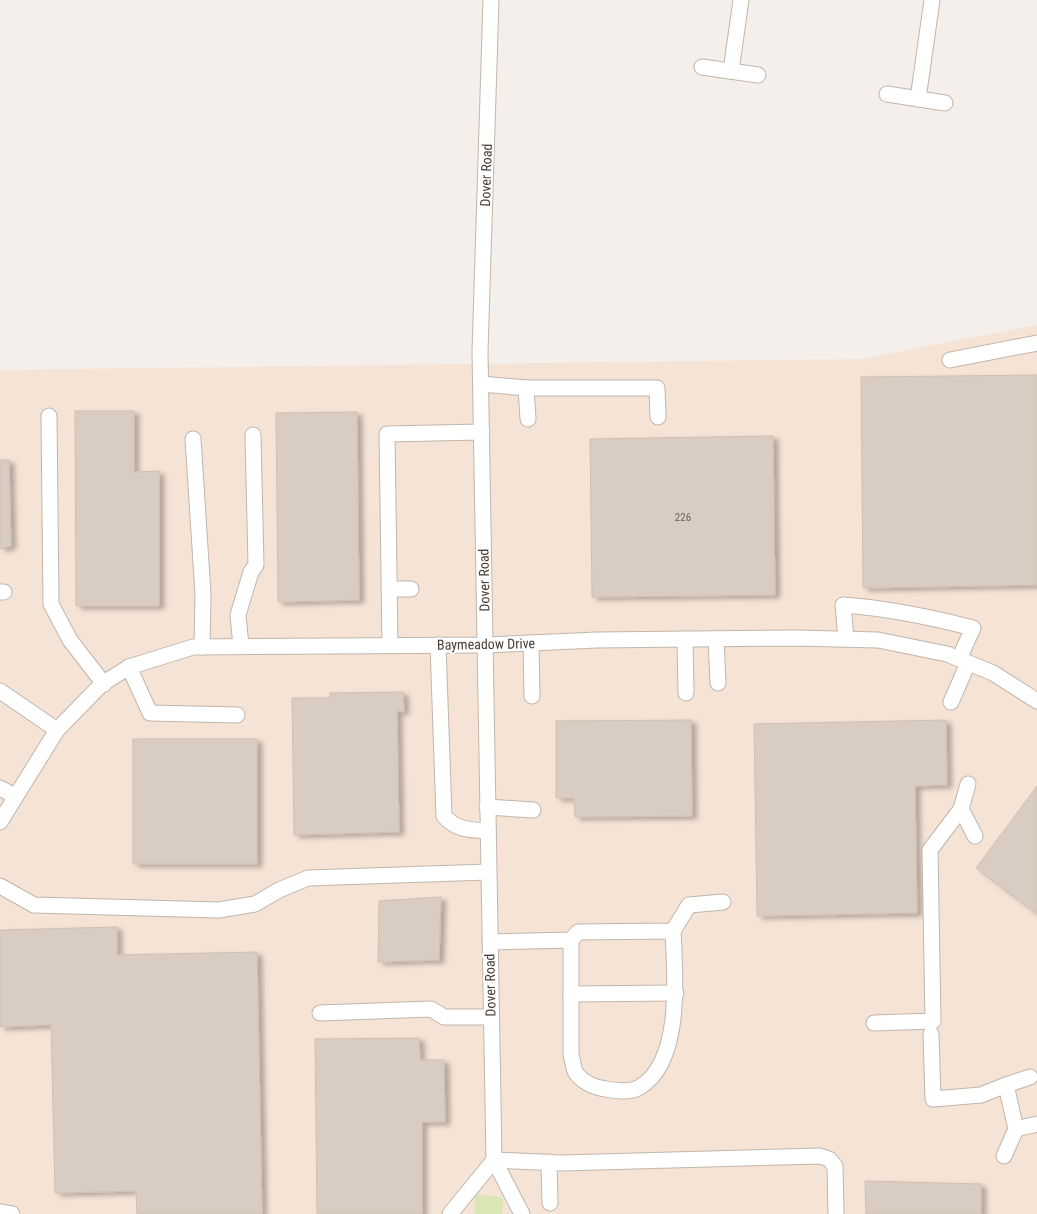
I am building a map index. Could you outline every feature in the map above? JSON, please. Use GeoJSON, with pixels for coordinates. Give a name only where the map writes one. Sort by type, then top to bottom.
{"type":"FeatureCollection","features":[{"type":"Feature","properties":{"kind":"street","name":"Dover Road"},"geometry":{"type":"LineString","coordinates":[[491,0],[481,384],[494,1160]]}},
{"type":"Feature","properties":{"kind":"street"},"geometry":{"type":"LineString","coordinates":[[731,71],[741,0]]}},
{"type":"Feature","properties":{"kind":"street"},"geometry":{"type":"LineString","coordinates":[[918,99],[932,0]]}},
{"type":"Feature","properties":{"kind":"street"},"geometry":{"type":"LineString","coordinates":[[702,67],[758,75]]}},
{"type":"Feature","properties":{"kind":"street"},"geometry":{"type":"LineString","coordinates":[[887,94],[945,103]]}},
{"type":"Feature","properties":{"kind":"street"},"geometry":{"type":"LineString","coordinates":[[950,360],[1037,343]]}},
{"type":"Feature","properties":{"kind":"street"},"geometry":{"type":"LineString","coordinates":[[481,384],[526,388],[657,388],[658,417]]}},
{"type":"Feature","properties":{"kind":"street"},"geometry":{"type":"LineString","coordinates":[[526,388],[528,418]]}},
{"type":"Feature","properties":{"kind":"street"},"geometry":{"type":"LineString","coordinates":[[49,416],[51,604],[70,640],[104,684]]}},
{"type":"Feature","properties":{"kind":"street"},"geometry":{"type":"LineString","coordinates":[[390,645],[388,434],[482,432]]}},
{"type":"Feature","properties":{"kind":"street"},"geometry":{"type":"LineString","coordinates":[[241,646],[238,615],[251,572],[256,565],[253,435]]}},
{"type":"Feature","properties":{"kind":"street"},"geometry":{"type":"LineString","coordinates":[[193,439],[203,594],[202,647]]}},
{"type":"Feature","properties":{"kind":"street"},"geometry":{"type":"LineString","coordinates":[[389,589],[411,589]]}},
{"type":"Feature","properties":{"kind":"street"},"geometry":{"type":"LineString","coordinates":[[846,639],[843,605],[915,614],[973,628],[951,702]]}},
{"type":"Feature","properties":{"kind":"street","name":"Baymeadow Drive"},"geometry":{"type":"LineString","coordinates":[[0,822],[57,730],[104,684],[130,667],[194,647],[438,645],[686,639],[795,638],[878,640],[947,654],[993,673],[1037,701]]}},
{"type":"Feature","properties":{"kind":"street"},"geometry":{"type":"LineString","coordinates":[[686,639],[686,693]]}},
{"type":"Feature","properties":{"kind":"street"},"geometry":{"type":"LineString","coordinates":[[716,639],[718,683]]}},
{"type":"Feature","properties":{"kind":"street"},"geometry":{"type":"LineString","coordinates":[[531,643],[532,696]]}},
{"type":"Feature","properties":{"kind":"street"},"geometry":{"type":"LineString","coordinates":[[438,645],[444,816],[451,824],[467,830],[488,831]]}},
{"type":"Feature","properties":{"kind":"street"},"geometry":{"type":"LineString","coordinates":[[130,667],[150,713],[237,714]]}},
{"type":"Feature","properties":{"kind":"street"},"geometry":{"type":"LineString","coordinates":[[0,691],[57,730]]}},
{"type":"Feature","properties":{"kind":"street"},"geometry":{"type":"LineString","coordinates":[[874,1023],[933,1021],[930,850],[961,809],[968,784]]}},
{"type":"Feature","properties":{"kind":"street"},"geometry":{"type":"LineString","coordinates":[[0,788],[15,796]]}},
{"type":"Feature","properties":{"kind":"street"},"geometry":{"type":"LineString","coordinates":[[487,807],[533,810]]}},
{"type":"Feature","properties":{"kind":"street"},"geometry":{"type":"LineString","coordinates":[[961,809],[975,836]]}},
{"type":"Feature","properties":{"kind":"street"},"geometry":{"type":"LineString","coordinates":[[0,886],[34,905],[218,910],[255,904],[279,890],[308,878],[488,872]]}},
{"type":"Feature","properties":{"kind":"street"},"geometry":{"type":"LineString","coordinates":[[673,931],[578,932],[571,940],[571,1055],[576,1073],[585,1081],[598,1088],[622,1092],[640,1087],[655,1073],[668,1049],[676,992],[673,931],[689,905],[723,902]]}},
{"type":"Feature","properties":{"kind":"street"},"geometry":{"type":"LineString","coordinates":[[490,942],[571,940]]}},
{"type":"Feature","properties":{"kind":"street"},"geometry":{"type":"LineString","coordinates":[[571,994],[676,992]]}},
{"type":"Feature","properties":{"kind":"street"},"geometry":{"type":"LineString","coordinates":[[320,1013],[431,1009],[444,1017],[491,1017]]}},
{"type":"Feature","properties":{"kind":"street"},"geometry":{"type":"LineString","coordinates":[[931,1034],[933,1099],[981,1095],[1030,1076]]}},
{"type":"Feature","properties":{"kind":"street"},"geometry":{"type":"LineString","coordinates":[[1004,1156],[1016,1129],[1006,1085]]}},
{"type":"Feature","properties":{"kind":"street"},"geometry":{"type":"LineString","coordinates":[[1016,1129],[1037,1124]]}},
{"type":"Feature","properties":{"kind":"street"},"geometry":{"type":"LineString","coordinates":[[494,1160],[550,1162],[820,1156],[829,1159],[835,1166],[836,1214]]}},
{"type":"Feature","properties":{"kind":"street"},"geometry":{"type":"LineString","coordinates":[[450,1214],[494,1160]]}},
{"type":"Feature","properties":{"kind":"street"},"geometry":{"type":"LineString","coordinates":[[494,1160],[522,1214]]}},
{"type":"Feature","properties":{"kind":"street"},"geometry":{"type":"LineString","coordinates":[[550,1162],[550,1202]]}},
{"type":"Feature","properties":{"kind":"street"},"geometry":{"type":"LineString","coordinates":[[0,1212],[12,1214]]}},
{"type":"Feature","properties":{"kind":"shaded area"},"geometry":{"type":"Polygon","coordinates":[[[1037,325],[1037,1214],[502,1214],[502,1198],[475,1195],[475,1214],[0,1214],[0,370],[861,359],[1037,325]]]}},
{"type":"Feature","properties":{"kind":"green space"},"geometry":{"type":"Polygon","coordinates":[[[475,1194],[503,1198],[502,1214],[475,1214],[475,1194]]]}},
{"type":"Feature","properties":{"kind":"building"},"geometry":{"type":"Polygon","coordinates":[[[1037,375],[1037,585],[863,588],[861,377],[1037,375]]]}},
{"type":"Feature","properties":{"kind":"building"},"geometry":{"type":"Polygon","coordinates":[[[75,411],[134,411],[134,472],[159,471],[159,606],[76,606],[75,411]]]}},
{"type":"Feature","properties":{"kind":"building"},"geometry":{"type":"Polygon","coordinates":[[[357,412],[359,600],[278,602],[276,413],[357,412]]]}},
{"type":"Feature","properties":{"kind":"building"},"geometry":{"type":"Polygon","coordinates":[[[773,436],[775,595],[592,597],[590,439],[773,436]]]}},
{"type":"Feature","properties":{"kind":"building"},"geometry":{"type":"Polygon","coordinates":[[[0,460],[9,460],[11,546],[0,549],[0,460]]]}},
{"type":"Feature","properties":{"kind":"building"},"geometry":{"type":"Polygon","coordinates":[[[403,692],[404,712],[397,711],[399,832],[294,835],[292,698],[330,698],[330,693],[403,692]]]}},
{"type":"Feature","properties":{"kind":"building"},"geometry":{"type":"Polygon","coordinates":[[[691,720],[692,816],[575,817],[574,798],[556,798],[556,721],[691,720]]]}},
{"type":"Feature","properties":{"kind":"building"},"geometry":{"type":"Polygon","coordinates":[[[946,720],[947,785],[915,786],[917,913],[757,916],[754,724],[946,720]]]}},
{"type":"Feature","properties":{"kind":"building"},"geometry":{"type":"Polygon","coordinates":[[[133,739],[257,739],[257,864],[133,864],[133,739]]]}},
{"type":"Feature","properties":{"kind":"building"},"geometry":{"type":"Polygon","coordinates":[[[1037,786],[1037,914],[976,868],[1037,786]]]}},
{"type":"Feature","properties":{"kind":"building"},"geometry":{"type":"Polygon","coordinates":[[[441,897],[439,960],[378,962],[379,901],[441,897]]]}},
{"type":"Feature","properties":{"kind":"building"},"geometry":{"type":"Polygon","coordinates":[[[117,927],[117,955],[257,952],[262,1214],[137,1214],[136,1191],[55,1193],[51,1025],[0,1027],[0,930],[117,927]]]}},
{"type":"Feature","properties":{"kind":"building"},"geometry":{"type":"Polygon","coordinates":[[[419,1038],[420,1060],[444,1060],[445,1122],[422,1122],[422,1214],[317,1214],[315,1039],[419,1038]]]}},
{"type":"Feature","properties":{"kind":"building"},"geometry":{"type":"Polygon","coordinates":[[[865,1181],[981,1184],[981,1214],[866,1214],[865,1181]]]}}]}
